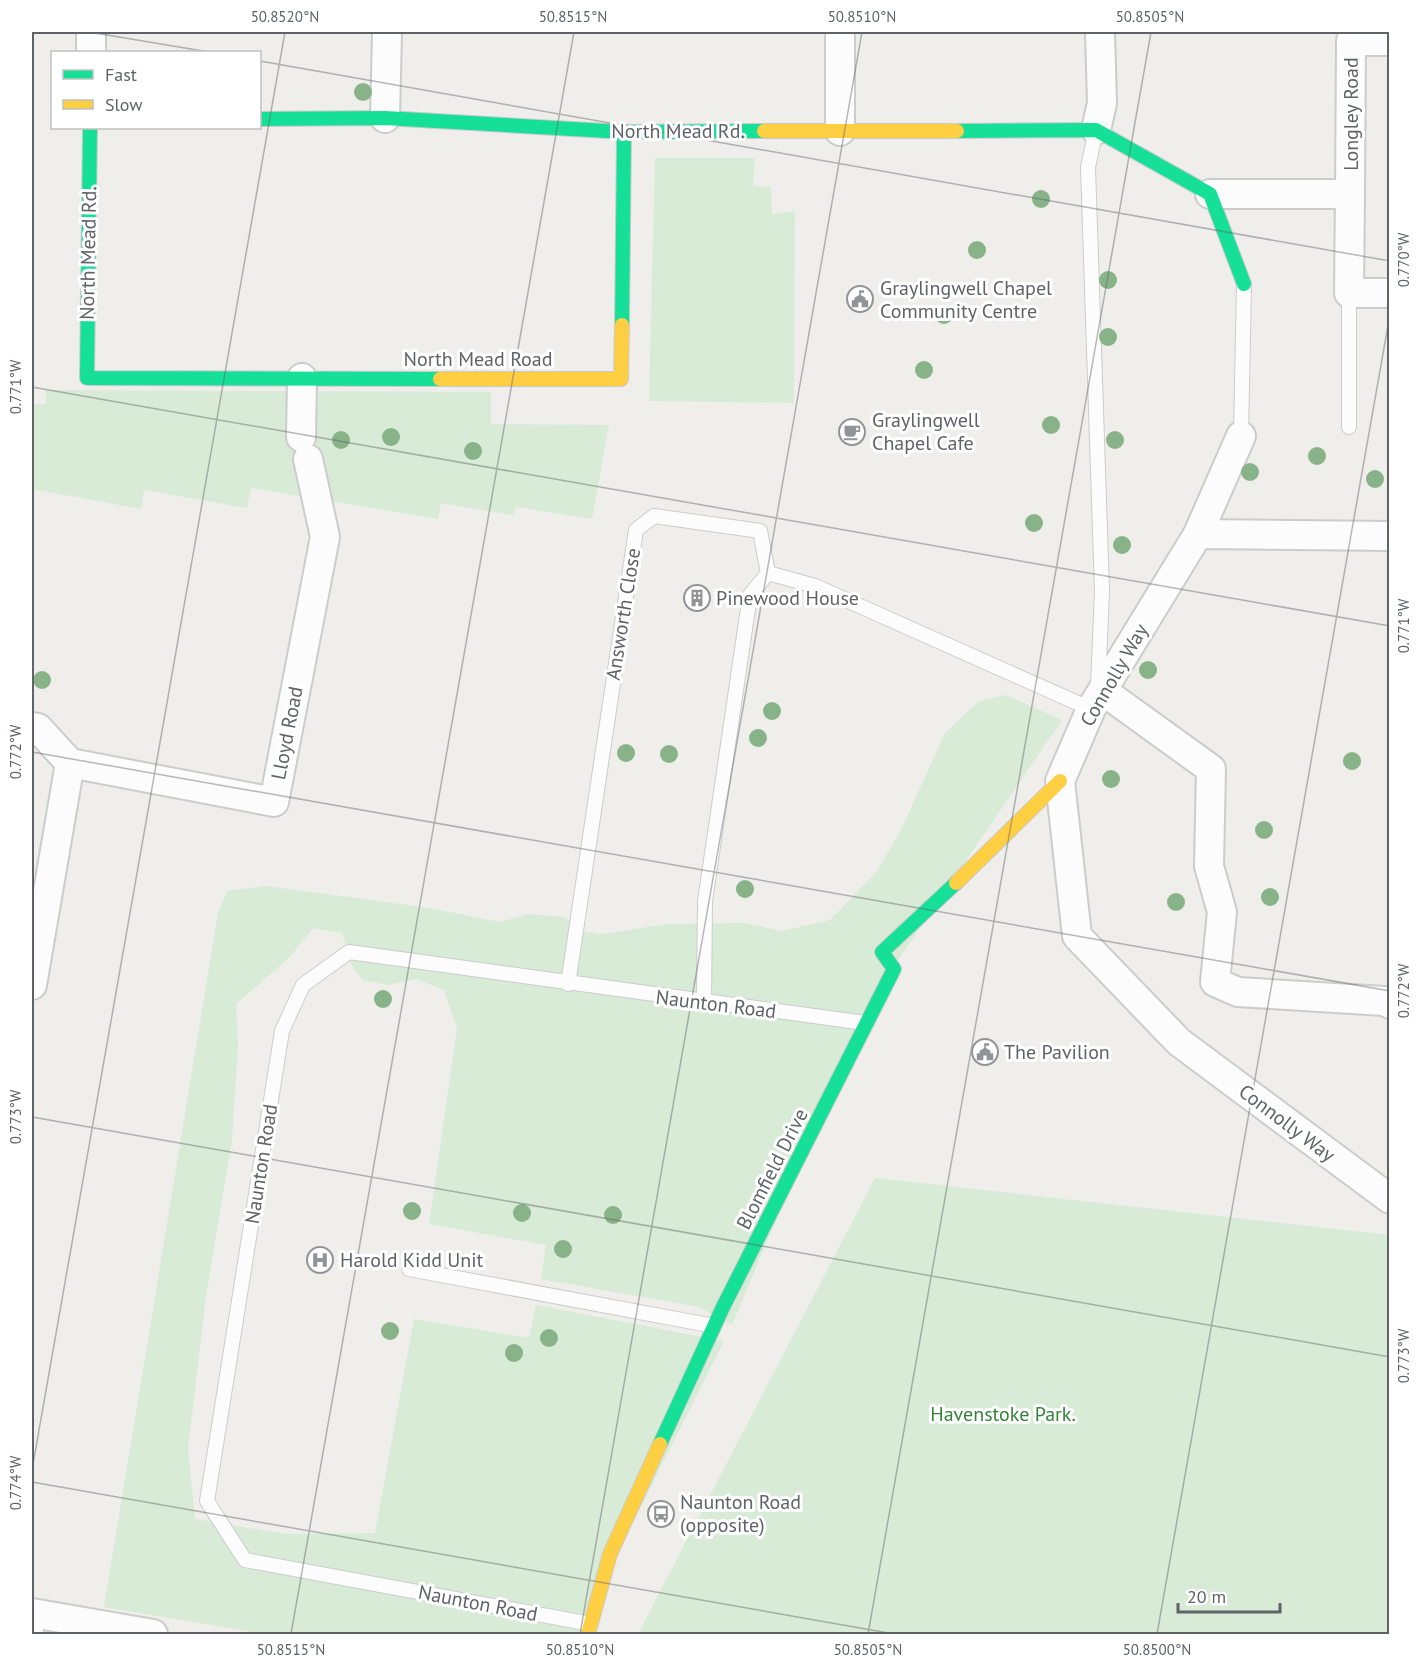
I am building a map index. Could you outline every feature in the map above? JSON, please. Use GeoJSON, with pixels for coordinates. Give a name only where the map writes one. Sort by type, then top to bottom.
{"type":"FeatureCollection","features":[{"type":"Feature","properties":{"kind":"street"},"geometry":{"type":"LineString","coordinates":[[91,51],[92,32]]}},
{"type":"Feature","properties":{"kind":"street"},"geometry":{"type":"LineString","coordinates":[[385,118],[387,32]]}},
{"type":"Feature","properties":{"kind":"street"},"geometry":{"type":"LineString","coordinates":[[840,32],[840,131]]}},
{"type":"Feature","properties":{"kind":"street"},"geometry":{"type":"LineString","coordinates":[[1100,32],[1102,104],[1096,130],[1210,194]]}},
{"type":"Feature","properties":{"kind":"street","name":"Longley Road"},"geometry":{"type":"LineString","coordinates":[[1210,194],[1350,194],[1351,36],[1389,41]]}},
{"type":"Feature","properties":{"kind":"street","name":"North Mead Rd."},"geometry":{"type":"LineString","coordinates":[[261,119],[385,118],[624,132],[1096,130]]}},
{"type":"Feature","properties":{"kind":"street","name":"North Mead Rd."},"geometry":{"type":"LineString","coordinates":[[87,378],[90,129]]}},
{"type":"Feature","properties":{"kind":"street","name":"North Mead Road"},"geometry":{"type":"LineString","coordinates":[[87,378],[621,380],[624,132]]}},
{"type":"Feature","properties":{"kind":"street","name":"Connolly Way"},"geometry":{"type":"LineString","coordinates":[[1210,194],[1244,284]]}},
{"type":"Feature","properties":{"kind":"street"},"geometry":{"type":"LineString","coordinates":[[1350,194],[1349,293],[1389,293]]}},
{"type":"Feature","properties":{"kind":"street","name":"Lloyd Road"},"geometry":{"type":"LineString","coordinates":[[70,763],[274,802],[325,537],[305,448],[302,378]]}},
{"type":"Feature","properties":{"kind":"street","name":"Connolly Way"},"geometry":{"type":"LineString","coordinates":[[1241,436],[1198,534],[1097,700],[1060,781],[1077,936],[1179,1042],[1389,1199]]}},
{"type":"Feature","properties":{"kind":"street"},"geometry":{"type":"LineString","coordinates":[[1198,534],[1389,536]]}},
{"type":"Feature","properties":{"kind":"street"},"geometry":{"type":"LineString","coordinates":[[1097,700],[1211,769],[1209,866],[1222,912],[1215,982],[1238,992],[1384,1000],[1389,1004]]}},
{"type":"Feature","properties":{"kind":"street"},"geometry":{"type":"LineString","coordinates":[[32,727],[38,728],[70,763],[32,979]]}},
{"type":"Feature","properties":{"kind":"street","name":"Blomfield Drive"},"geometry":{"type":"LineString","coordinates":[[590,1630],[610,1554],[715,1326],[894,969],[882,952],[1005,837],[1060,781]]}},
{"type":"Feature","properties":{"kind":"street"},"geometry":{"type":"LineString","coordinates":[[35,1621],[153,1635]]}},
{"type":"Feature","properties":{"kind":"lane"},"geometry":{"type":"LineString","coordinates":[[704,1003],[705,901],[750,595],[768,573],[815,586],[1097,700],[1102,591],[1088,173],[1096,130]]}},
{"type":"Feature","properties":{"kind":"lane","name":"Connolly Way"},"geometry":{"type":"LineString","coordinates":[[1241,436],[1244,284]]}},
{"type":"Feature","properties":{"kind":"lane"},"geometry":{"type":"LineString","coordinates":[[1349,293],[1349,427]]}},
{"type":"Feature","properties":{"kind":"lane","name":"Answorth Close"},"geometry":{"type":"LineString","coordinates":[[568,984],[636,530],[654,516],[760,531],[768,573]]}},
{"type":"Feature","properties":{"kind":"lane","name":"Naunton Road"},"geometry":{"type":"LineString","coordinates":[[590,1630],[245,1560],[207,1501],[282,1031],[303,985],[349,952],[704,1003],[867,1023]]}},
{"type":"Feature","properties":{"kind":"lane"},"geometry":{"type":"LineString","coordinates":[[409,1269],[715,1326]]}},
{"type":"Feature","properties":{"kind":"green space"},"geometry":{"type":"Polygon","coordinates":[[[655,158],[755,158],[753,186],[771,187],[772,214],[795,211],[794,403],[649,401],[655,158]]]}},
{"type":"Feature","properties":{"kind":"green space"},"geometry":{"type":"Polygon","coordinates":[[[46,390],[491,392],[491,424],[609,425],[592,519],[516,507],[513,515],[441,503],[438,519],[251,488],[247,508],[144,490],[141,509],[32,489],[32,404],[46,404],[46,390]]]}},
{"type":"Feature","properties":{"kind":"green space"},"geometry":{"type":"Polygon","coordinates":[[[1006,695],[1062,720],[862,1013],[732,1325],[699,1307],[541,1279],[546,1245],[429,1224],[457,1028],[444,990],[416,979],[388,985],[363,980],[353,968],[342,933],[313,928],[289,958],[236,1004],[238,1046],[232,1140],[206,1297],[188,1449],[195,1519],[285,1534],[375,1533],[414,1319],[529,1338],[536,1305],[724,1341],[577,1634],[265,1634],[104,1607],[218,913],[227,891],[266,886],[430,908],[500,922],[529,914],[564,917],[586,932],[604,934],[667,924],[745,923],[782,931],[830,920],[877,871],[901,830],[945,733],[979,701],[1006,695]]]}},
{"type":"Feature","properties":{"kind":"green space","name":"Havenstoke Park."},"geometry":{"type":"Polygon","coordinates":[[[875,1178],[1389,1235],[1389,1634],[638,1634],[875,1178]]]}},
{"type":"Feature","properties":{"kind":"traffic: fast"},"geometry":{"type":"LineString","coordinates":[[261,119],[385,118],[624,132],[764,131]]}},
{"type":"Feature","properties":{"kind":"traffic: fast"},"geometry":{"type":"LineString","coordinates":[[90,129],[87,378],[440,379]]}},
{"type":"Feature","properties":{"kind":"traffic: fast"},"geometry":{"type":"LineString","coordinates":[[957,131],[1096,130],[1210,194],[1244,284]]}},
{"type":"Feature","properties":{"kind":"traffic: fast"},"geometry":{"type":"LineString","coordinates":[[622,325],[624,132]]}},
{"type":"Feature","properties":{"kind":"traffic: fast"},"geometry":{"type":"LineString","coordinates":[[660,1444],[723,1307],[894,969],[882,952],[956,883]]}},
{"type":"Feature","properties":{"kind":"traffic: slow"},"geometry":{"type":"LineString","coordinates":[[764,131],[957,131]]}},
{"type":"Feature","properties":{"kind":"traffic: slow"},"geometry":{"type":"LineString","coordinates":[[440,379],[621,379],[622,325]]}},
{"type":"Feature","properties":{"kind":"traffic: slow"},"geometry":{"type":"LineString","coordinates":[[956,883],[1060,781]]}},
{"type":"Feature","properties":{"kind":"traffic: slow"},"geometry":{"type":"LineString","coordinates":[[588,1634],[610,1554],[660,1444]]}},
{"type":"Feature","properties":{"kind":"place","name":"Graylingwell Chapel Community Centre"},"geometry":{"type":"Point","coordinates":[860,299]}},
{"type":"Feature","properties":{"kind":"place","name":"Graylingwell Chapel Cafe"},"geometry":{"type":"Point","coordinates":[852,432]}},
{"type":"Feature","properties":{"kind":"place","name":"Pinewood House"},"geometry":{"type":"Point","coordinates":[697,598]}},
{"type":"Feature","properties":{"kind":"place","name":"The Pavilion"},"geometry":{"type":"Point","coordinates":[985,1052]}},
{"type":"Feature","properties":{"kind":"place","name":"Harold Kidd Unit"},"geometry":{"type":"Point","coordinates":[320,1260]}},
{"type":"Feature","properties":{"kind":"place","name":"Naunton Road (opposite)"},"geometry":{"type":"Point","coordinates":[661,1514]}}]}
